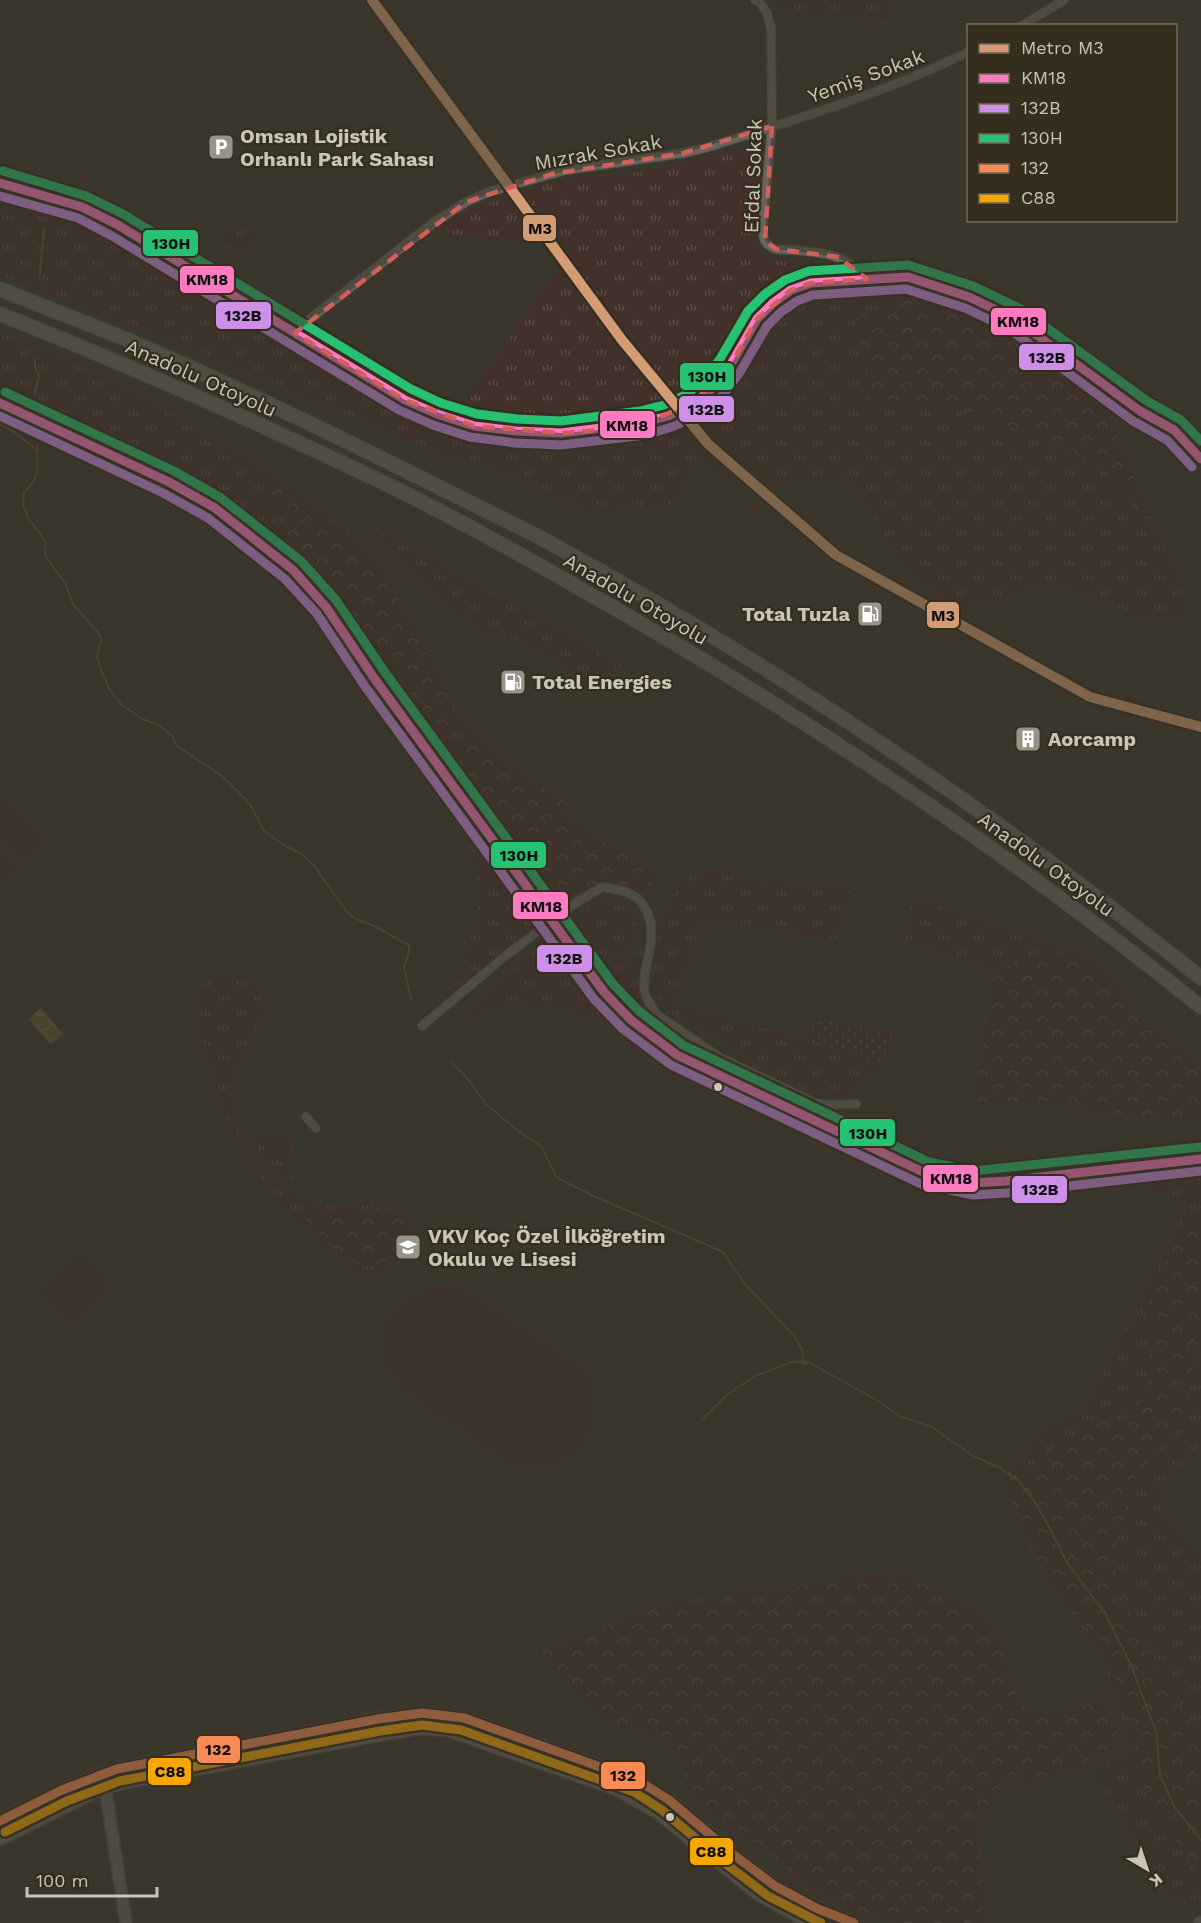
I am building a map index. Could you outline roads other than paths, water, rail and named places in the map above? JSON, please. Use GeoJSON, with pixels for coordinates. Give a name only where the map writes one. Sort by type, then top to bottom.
{"type":"FeatureCollection","features":[{"type":"Feature","properties":{"kind":"highway","name":"Anadolu Otoyolu"},"geometry":{"type":"LineString","coordinates":[[0,289],[129,341],[272,405],[528,532],[588,565],[801,693],[1034,848],[1201,978]]}},
{"type":"Feature","properties":{"kind":"highway","name":"Anadolu Otoyolu"},"geometry":{"type":"LineString","coordinates":[[0,314],[206,400],[304,445],[478,531],[577,586],[752,689],[936,809],[1075,908],[1201,1007]]}},
{"type":"Feature","properties":{"kind":"main road"},"geometry":{"type":"LineString","coordinates":[[0,183],[62,200],[109,220],[405,400],[437,414],[474,426],[516,432],[561,433],[642,423],[668,416],[694,404],[715,386],[756,319],[791,290],[811,283],[908,278],[969,297],[1015,319],[1140,411],[1174,430],[1201,459]]}},
{"type":"Feature","properties":{"kind":"main road"},"geometry":{"type":"LineString","coordinates":[[0,403],[169,482],[206,502],[264,545],[293,570],[326,607],[374,678],[604,992],[631,1020],[677,1055],[925,1173],[972,1183],[1201,1159]]}},
{"type":"Feature","properties":{"kind":"main road"},"geometry":{"type":"LineString","coordinates":[[0,1821],[62,1790],[103,1773],[132,1766],[410,1714],[451,1715],[477,1722],[639,1782],[669,1800],[775,1886],[818,1909],[854,1923]]}},
{"type":"Feature","properties":{"kind":"main road"},"geometry":{"type":"LineString","coordinates":[[0,1839],[106,1787],[121,1783],[421,1728],[448,1731],[597,1782],[636,1798],[660,1814],[758,1894],[810,1923]]}},
{"type":"Feature","properties":{"kind":"street","name":"Efdal Sokak"},"geometry":{"type":"LineString","coordinates":[[757,0],[767,13],[771,28],[772,126],[763,226],[765,241],[769,247],[776,249],[824,253],[838,257],[854,265],[867,279]]}},
{"type":"Feature","properties":{"kind":"street"},"geometry":{"type":"LineString","coordinates":[[1024,24],[1064,0]]}},
{"type":"Feature","properties":{"kind":"street","name":"Yemiş Sokak"},"geometry":{"type":"LineString","coordinates":[[772,126],[902,82],[967,53]]}},
{"type":"Feature","properties":{"kind":"street","name":"Mızrak Sokak"},"geometry":{"type":"LineString","coordinates":[[293,332],[434,222],[466,202],[488,192],[552,174],[684,153],[772,126]]}},
{"type":"Feature","properties":{"kind":"street"},"geometry":{"type":"LineString","coordinates":[[423,1026],[504,957],[574,904],[602,888],[624,891],[635,896],[642,903],[651,924],[651,942],[644,988],[646,997],[656,1014],[719,1057],[815,1102],[828,1105],[856,1104]]}},
{"type":"Feature","properties":{"kind":"street"},"geometry":{"type":"LineString","coordinates":[[306,1117],[316,1128]]}},
{"type":"Feature","properties":{"kind":"street"},"geometry":{"type":"LineString","coordinates":[[103,1773],[126,1923]]}},
{"type":"Feature","properties":{"kind":"water"},"geometry":{"type":"Polygon","coordinates":[[[41,1008],[63,1034],[50,1044],[29,1019],[41,1008]]]}},
{"type":"Feature","properties":{"kind":"waterway"},"geometry":{"type":"LineString","coordinates":[[40,274],[44,228]]}},
{"type":"Feature","properties":{"kind":"waterway"},"geometry":{"type":"LineString","coordinates":[[35,359],[35,367],[39,375],[35,393]]}},
{"type":"Feature","properties":{"kind":"waterway"},"geometry":{"type":"LineString","coordinates":[[0,424],[37,450]]}},
{"type":"Feature","properties":{"kind":"waterway"},"geometry":{"type":"LineString","coordinates":[[37,446],[37,472],[33,482],[24,492],[23,505],[28,518],[46,542],[45,555],[66,585],[73,604],[99,634],[101,640],[97,657],[110,690],[121,704],[141,718],[160,726],[172,736],[177,746],[222,776],[250,804],[264,831],[303,855],[315,867],[347,912],[356,919],[409,945],[404,967],[411,999]]}},
{"type":"Feature","properties":{"kind":"waterway"},"geometry":{"type":"LineString","coordinates":[[452,1063],[464,1074],[486,1104],[518,1131],[541,1146],[557,1178],[723,1252],[745,1284],[796,1338],[802,1350],[803,1362]]}},
{"type":"Feature","properties":{"kind":"waterway"},"geometry":{"type":"LineString","coordinates":[[702,1420],[728,1394],[755,1376],[792,1362],[810,1363],[880,1402],[899,1416],[932,1427],[973,1456],[1000,1468],[1018,1480],[1033,1499],[1066,1561],[1106,1615],[1131,1665],[1156,1732],[1160,1775],[1174,1806],[1201,1840]]}},
{"type":"Feature","properties":{"kind":"metro line","name":"M3"},"geometry":{"type":"LineString","coordinates":[[372,0],[622,340],[708,444],[836,555],[1090,697],[1201,727]]}},
{"type":"Feature","properties":{"kind":"place","name":"Omsan Lojistik Orhanlı Park Sahası"},"geometry":{"type":"Point","coordinates":[221,147]}},
{"type":"Feature","properties":{"kind":"place","name":"Total Tuzla"},"geometry":{"type":"Point","coordinates":[870,614]}},
{"type":"Feature","properties":{"kind":"place","name":"Total Energies"},"geometry":{"type":"Point","coordinates":[513,682]}},
{"type":"Feature","properties":{"kind":"place","name":"Aorcamp"},"geometry":{"type":"Point","coordinates":[1028,739]}},
{"type":"Feature","properties":{"kind":"place","name":"VKV Koç Özel İlköğretim Okulu ve Lisesi"},"geometry":{"type":"Point","coordinates":[408,1247]}}]}
